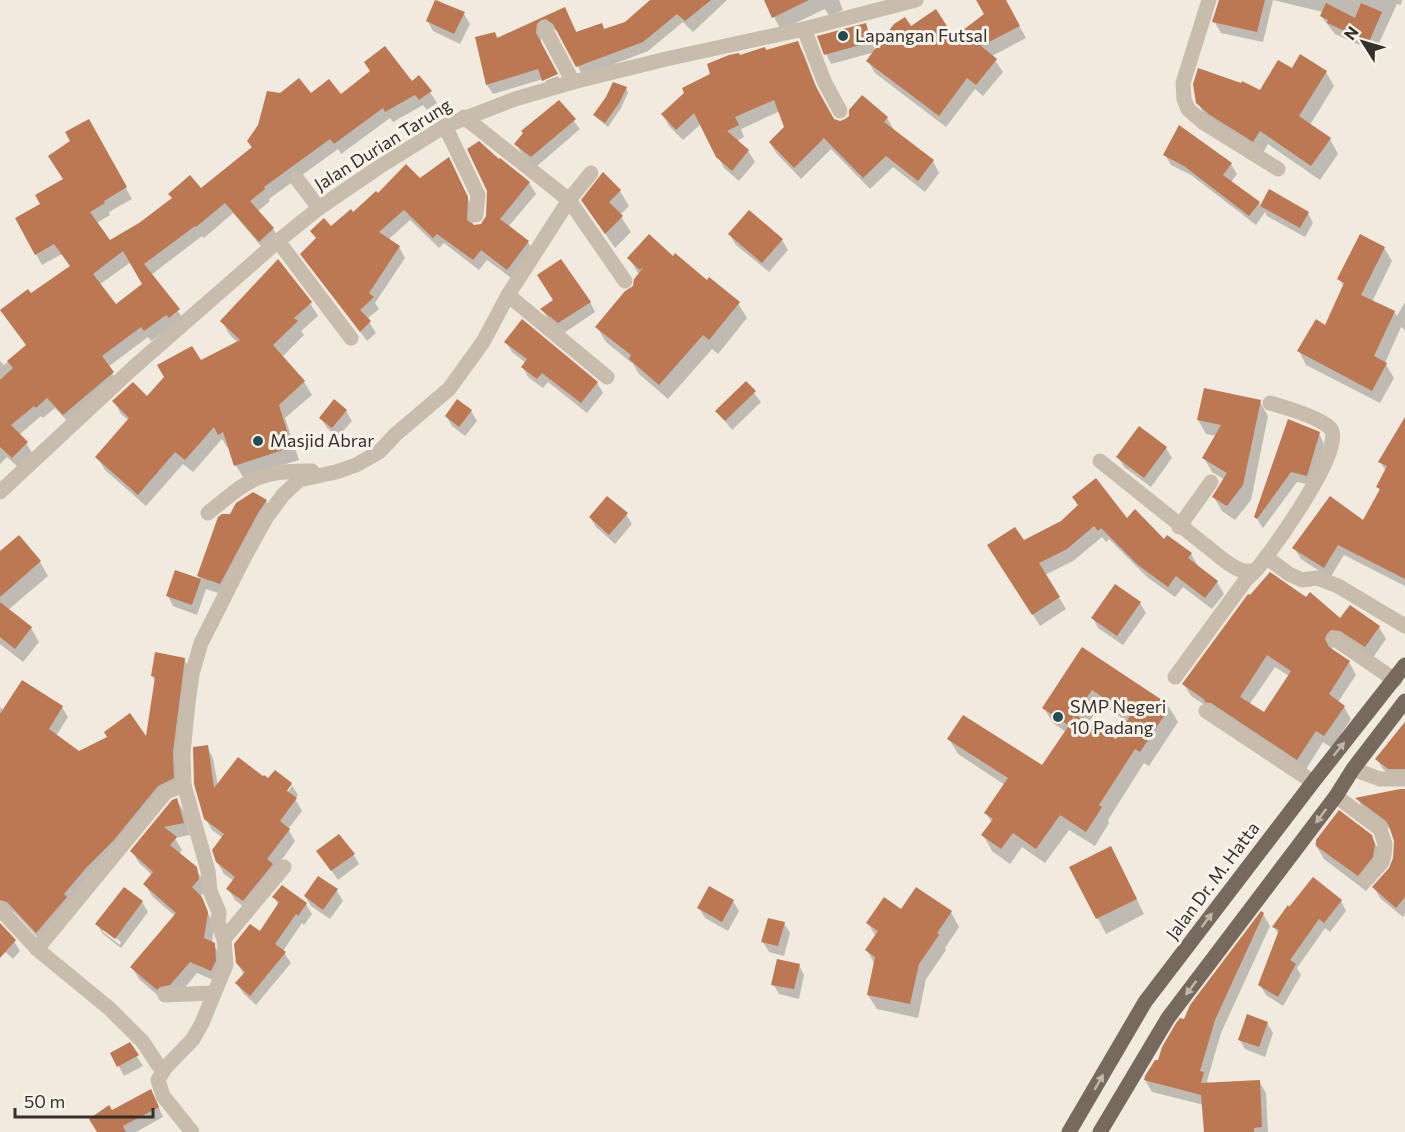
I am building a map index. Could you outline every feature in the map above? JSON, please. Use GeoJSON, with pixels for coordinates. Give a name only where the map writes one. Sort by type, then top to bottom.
{"type":"FeatureCollection","features":[{"type":"Feature","properties":{"kind":"main road","name":"Jalan Dr. M. Hatta"},"geometry":{"type":"LineString","coordinates":[[1069,1132],[1145,1002],[1405,665]]}},
{"type":"Feature","properties":{"kind":"main road"},"geometry":{"type":"LineString","coordinates":[[1100,1132],[1168,1018],[1336,796],[1405,700]]}},
{"type":"Feature","properties":{"kind":"street","name":"Jalan Durian Tarung"},"geometry":{"type":"LineString","coordinates":[[0,492],[134,367],[278,241],[319,208],[445,126],[515,99],[573,82],[804,29],[916,0]]}},
{"type":"Feature","properties":{"kind":"street"},"geometry":{"type":"LineString","coordinates":[[1209,0],[1183,83],[1184,99],[1188,109],[1204,123],[1278,169]]}},
{"type":"Feature","properties":{"kind":"street"},"geometry":{"type":"LineString","coordinates":[[545,29],[573,82]]}},
{"type":"Feature","properties":{"kind":"street"},"geometry":{"type":"LineString","coordinates":[[804,29],[824,81],[840,111]]}},
{"type":"Feature","properties":{"kind":"street"},"geometry":{"type":"LineString","coordinates":[[464,117],[569,200],[625,281]]}},
{"type":"Feature","properties":{"kind":"street"},"geometry":{"type":"LineString","coordinates":[[445,126],[478,195],[476,216]]}},
{"type":"Feature","properties":{"kind":"street"},"geometry":{"type":"LineString","coordinates":[[192,1132],[163,1096],[158,1080],[165,1068],[193,1039],[226,965],[224,939],[218,923],[219,912],[210,891],[208,871],[184,785],[183,753],[188,703],[192,674],[201,643],[266,518],[283,495],[299,480],[356,465],[379,452],[396,434],[449,389],[483,342],[508,295],[569,200],[591,173]]}},
{"type":"Feature","properties":{"kind":"street"},"geometry":{"type":"LineString","coordinates":[[297,179],[319,208]]}},
{"type":"Feature","properties":{"kind":"street"},"geometry":{"type":"LineString","coordinates":[[278,241],[351,338]]}},
{"type":"Feature","properties":{"kind":"street"},"geometry":{"type":"LineString","coordinates":[[508,295],[607,377]]}},
{"type":"Feature","properties":{"kind":"street"},"geometry":{"type":"LineString","coordinates":[[1175,677],[1245,581],[1262,563],[1309,494],[1326,459],[1332,438],[1332,432],[1328,426],[1298,412],[1270,403]]}},
{"type":"Feature","properties":{"kind":"street"},"geometry":{"type":"LineString","coordinates":[[1100,461],[1236,569],[1251,572],[1262,563]]}},
{"type":"Feature","properties":{"kind":"street"},"geometry":{"type":"LineString","coordinates":[[208,513],[247,482],[266,473],[336,472]]}},
{"type":"Feature","properties":{"kind":"street"},"geometry":{"type":"LineString","coordinates":[[1179,526],[1211,482]]}},
{"type":"Feature","properties":{"kind":"street"},"geometry":{"type":"LineString","coordinates":[[1262,563],[1302,580],[1317,578],[1338,586],[1405,626]]}},
{"type":"Feature","properties":{"kind":"street"},"geometry":{"type":"LineString","coordinates":[[1335,639],[1395,680]]}},
{"type":"Feature","properties":{"kind":"street"},"geometry":{"type":"LineString","coordinates":[[1206,711],[1313,782]]}},
{"type":"Feature","properties":{"kind":"street"},"geometry":{"type":"LineString","coordinates":[[1353,770],[1380,779],[1405,779]]}},
{"type":"Feature","properties":{"kind":"street"},"geometry":{"type":"LineString","coordinates":[[37,949],[166,792],[184,785]]}},
{"type":"Feature","properties":{"kind":"street"},"geometry":{"type":"LineString","coordinates":[[1336,796],[1380,829],[1384,855],[1382,862],[1366,879]]}},
{"type":"Feature","properties":{"kind":"street"},"geometry":{"type":"LineString","coordinates":[[224,939],[284,867]]}},
{"type":"Feature","properties":{"kind":"street"},"geometry":{"type":"LineString","coordinates":[[0,909],[37,949],[110,1009],[143,1042],[158,1065],[165,1068]]}},
{"type":"Feature","properties":{"kind":"street"},"geometry":{"type":"LineString","coordinates":[[165,994],[213,993]]}},
{"type":"Feature","properties":{"kind":"building"},"geometry":{"type":"Polygon","coordinates":[[[435,0],[465,12],[454,34],[426,21],[435,0]]]}},
{"type":"Feature","properties":{"kind":"building"},"geometry":{"type":"Polygon","coordinates":[[[650,0],[711,0],[685,21],[677,14],[643,42],[576,67],[553,24],[546,19],[541,20],[537,24],[536,33],[558,74],[542,81],[538,69],[486,85],[475,37],[495,32],[497,38],[565,7],[576,32],[602,23],[604,29],[625,22],[650,0]]]}},
{"type":"Feature","properties":{"kind":"building"},"geometry":{"type":"Polygon","coordinates":[[[764,0],[809,0],[772,18],[764,0]]]}},
{"type":"Feature","properties":{"kind":"building"},"geometry":{"type":"Polygon","coordinates":[[[976,0],[1006,0],[1020,26],[981,46],[997,59],[976,85],[967,78],[939,116],[866,61],[894,24],[905,17],[911,26],[936,9],[954,37],[984,14],[976,0]]]}},
{"type":"Feature","properties":{"kind":"building"},"geometry":{"type":"Polygon","coordinates":[[[1219,0],[1265,0],[1257,32],[1212,22],[1219,0]]]}},
{"type":"Feature","properties":{"kind":"building"},"geometry":{"type":"Polygon","coordinates":[[[1326,3],[1355,18],[1361,3],[1382,12],[1369,42],[1327,23],[1328,20],[1320,16],[1326,3]]]}},
{"type":"Feature","properties":{"kind":"building","name":"Lapangan Futsal"},"geometry":{"type":"Polygon","coordinates":[[[866,23],[871,42],[824,55],[817,36],[866,23]]]}},
{"type":"Feature","properties":{"kind":"building"},"geometry":{"type":"Polygon","coordinates":[[[798,41],[815,85],[834,119],[840,121],[849,116],[849,110],[862,95],[888,117],[884,122],[934,160],[918,181],[886,156],[863,178],[824,138],[794,168],[769,142],[784,127],[774,100],[735,117],[739,125],[727,131],[749,150],[732,171],[716,157],[694,113],[676,130],[661,114],[684,93],[682,88],[710,74],[707,64],[729,55],[739,53],[740,55],[765,47],[766,50],[798,41]]]}},
{"type":"Feature","properties":{"kind":"building"},"geometry":{"type":"Polygon","coordinates":[[[385,46],[412,81],[419,75],[432,91],[419,100],[415,95],[385,112],[383,108],[334,144],[330,139],[264,187],[265,189],[250,201],[274,228],[259,242],[225,203],[144,264],[180,309],[169,318],[166,315],[144,331],[141,327],[102,356],[114,372],[63,415],[47,398],[11,425],[28,442],[12,458],[0,447],[0,380],[13,368],[7,361],[26,345],[0,310],[28,289],[31,293],[70,266],[54,244],[35,255],[15,218],[40,204],[35,195],[63,179],[48,156],[70,141],[65,132],[89,119],[127,187],[90,212],[110,240],[139,223],[172,198],[168,194],[190,175],[201,188],[252,147],[247,141],[258,125],[267,91],[280,93],[299,78],[311,93],[329,79],[341,94],[370,71],[364,62],[385,46]],[[123,251],[93,274],[116,304],[142,284],[123,251]]]}},
{"type":"Feature","properties":{"kind":"building"},"geometry":{"type":"Polygon","coordinates":[[[1300,54],[1327,71],[1299,116],[1331,138],[1311,166],[1260,131],[1253,142],[1210,115],[1196,103],[1193,84],[1198,68],[1241,83],[1242,81],[1260,90],[1278,60],[1292,68],[1300,54]]]}},
{"type":"Feature","properties":{"kind":"building"},"geometry":{"type":"Polygon","coordinates":[[[613,82],[627,87],[605,123],[593,115],[613,82]]]}},
{"type":"Feature","properties":{"kind":"building"},"geometry":{"type":"Polygon","coordinates":[[[559,100],[576,119],[531,157],[514,144],[523,133],[521,131],[559,100]]]}},
{"type":"Feature","properties":{"kind":"building"},"geometry":{"type":"Polygon","coordinates":[[[1179,125],[1232,163],[1223,175],[1260,202],[1249,216],[1184,166],[1163,155],[1179,125]]]}},
{"type":"Feature","properties":{"kind":"building"},"geometry":{"type":"Polygon","coordinates":[[[479,141],[530,182],[500,219],[529,241],[507,270],[481,250],[473,260],[437,234],[433,238],[404,210],[379,232],[400,246],[369,293],[374,297],[360,310],[371,321],[360,332],[300,254],[316,238],[310,231],[324,218],[331,226],[351,209],[353,212],[376,191],[378,193],[406,164],[420,178],[449,157],[468,197],[467,220],[474,225],[481,224],[486,216],[487,191],[467,149],[479,141]]]}},
{"type":"Feature","properties":{"kind":"building"},"geometry":{"type":"Polygon","coordinates":[[[603,172],[621,190],[609,202],[623,216],[605,234],[581,200],[603,172]]]}},
{"type":"Feature","properties":{"kind":"building"},"geometry":{"type":"Polygon","coordinates":[[[1269,189],[1309,212],[1300,228],[1260,206],[1269,189]]]}},
{"type":"Feature","properties":{"kind":"building"},"geometry":{"type":"Polygon","coordinates":[[[749,210],[783,239],[762,263],[728,234],[749,210]]]}},
{"type":"Feature","properties":{"kind":"building"},"geometry":{"type":"Polygon","coordinates":[[[649,234],[673,256],[675,253],[707,280],[709,277],[740,302],[709,340],[703,335],[659,385],[629,359],[631,355],[595,327],[625,291],[633,286],[634,279],[644,267],[640,270],[627,258],[649,234]]]}},
{"type":"Feature","properties":{"kind":"building"},"geometry":{"type":"Polygon","coordinates":[[[1360,234],[1385,247],[1361,295],[1395,311],[1374,356],[1387,363],[1372,391],[1297,351],[1316,319],[1325,325],[1344,283],[1337,279],[1360,234]]]}},
{"type":"Feature","properties":{"kind":"building"},"geometry":{"type":"Polygon","coordinates":[[[278,259],[312,302],[294,318],[298,321],[273,345],[305,381],[279,405],[292,447],[234,466],[223,432],[218,435],[214,427],[185,460],[175,452],[138,495],[95,457],[129,418],[112,401],[133,382],[147,396],[164,377],[157,365],[192,346],[201,360],[240,340],[220,321],[278,259]]]}},
{"type":"Feature","properties":{"kind":"building"},"geometry":{"type":"Polygon","coordinates":[[[561,259],[591,302],[558,323],[540,309],[553,300],[537,275],[561,259]]]}},
{"type":"Feature","properties":{"kind":"building"},"geometry":{"type":"Polygon","coordinates":[[[522,319],[598,382],[581,403],[542,373],[537,379],[521,367],[527,359],[504,342],[522,319]]]}},
{"type":"Feature","properties":{"kind":"building"},"geometry":{"type":"Polygon","coordinates":[[[746,381],[756,391],[725,421],[715,411],[746,381]]]}},
{"type":"Feature","properties":{"kind":"building"},"geometry":{"type":"Polygon","coordinates":[[[1204,388],[1261,400],[1243,485],[1227,506],[1212,497],[1227,473],[1202,458],[1221,425],[1197,420],[1204,388]]]}},
{"type":"Feature","properties":{"kind":"building"},"geometry":{"type":"Polygon","coordinates":[[[334,399],[347,410],[332,428],[319,418],[334,399]]]}},
{"type":"Feature","properties":{"kind":"building"},"geometry":{"type":"Polygon","coordinates":[[[457,399],[472,410],[459,427],[445,416],[457,399]]]}},
{"type":"Feature","properties":{"kind":"building"},"geometry":{"type":"Polygon","coordinates":[[[1405,417],[1405,579],[1338,545],[1324,568],[1292,548],[1330,496],[1363,520],[1380,489],[1376,487],[1387,466],[1378,462],[1405,417]]]}},
{"type":"Feature","properties":{"kind":"building"},"geometry":{"type":"Polygon","coordinates":[[[1288,419],[1320,432],[1307,476],[1291,472],[1257,519],[1254,517],[1288,419]]]}},
{"type":"Feature","properties":{"kind":"building"},"geometry":{"type":"Polygon","coordinates":[[[1139,426],[1167,447],[1144,478],[1116,457],[1139,426]]]}},
{"type":"Feature","properties":{"kind":"building"},"geometry":{"type":"Polygon","coordinates":[[[1096,478],[1127,518],[1135,509],[1164,539],[1167,535],[1192,553],[1188,558],[1218,581],[1205,598],[1176,576],[1168,587],[1138,565],[1101,528],[1098,531],[1094,526],[1067,549],[1039,563],[1060,597],[1032,615],[987,545],[1015,527],[1024,540],[1061,521],[1078,505],[1072,497],[1096,478]]]}},
{"type":"Feature","properties":{"kind":"building"},"geometry":{"type":"Polygon","coordinates":[[[253,492],[267,500],[220,584],[197,576],[218,517],[222,514],[230,514],[236,503],[253,492]]]}},
{"type":"Feature","properties":{"kind":"building"},"geometry":{"type":"Polygon","coordinates":[[[607,496],[628,513],[609,535],[589,517],[607,496]]]}},
{"type":"Feature","properties":{"kind":"building"},"geometry":{"type":"Polygon","coordinates":[[[19,535],[41,561],[0,597],[0,551],[19,535]]]}},
{"type":"Feature","properties":{"kind":"building"},"geometry":{"type":"Polygon","coordinates":[[[175,570],[201,579],[192,605],[166,596],[175,570]]]}},
{"type":"Feature","properties":{"kind":"building"},"geometry":{"type":"Polygon","coordinates":[[[1270,572],[1306,597],[1310,592],[1340,618],[1350,605],[1380,626],[1365,647],[1340,631],[1331,630],[1327,634],[1325,639],[1329,647],[1350,661],[1329,694],[1345,706],[1324,736],[1316,731],[1297,760],[1211,703],[1204,702],[1205,700],[1182,684],[1248,594],[1250,595],[1270,572]],[[1267,655],[1240,697],[1264,712],[1291,671],[1267,655]]]}},
{"type":"Feature","properties":{"kind":"building"},"geometry":{"type":"Polygon","coordinates":[[[1115,584],[1141,602],[1117,636],[1091,618],[1115,584]]]}},
{"type":"Feature","properties":{"kind":"building"},"geometry":{"type":"Polygon","coordinates":[[[0,602],[32,627],[15,649],[0,637],[0,602]]]}},
{"type":"Feature","properties":{"kind":"building"},"geometry":{"type":"Polygon","coordinates":[[[1082,647],[1168,704],[1168,710],[1140,752],[1135,749],[1099,805],[1102,807],[1086,832],[1060,815],[1036,849],[1013,833],[1001,849],[981,835],[993,819],[984,813],[1008,778],[947,739],[963,715],[1042,765],[1076,715],[1105,735],[1107,733],[1116,739],[1130,716],[1092,690],[1068,725],[1042,708],[1082,647]]]}},
{"type":"Feature","properties":{"kind":"building"},"geometry":{"type":"Polygon","coordinates":[[[155,652],[185,658],[173,752],[174,778],[158,786],[114,840],[64,894],[67,897],[36,933],[7,902],[0,900],[0,714],[22,680],[63,706],[49,729],[79,751],[107,737],[104,732],[130,713],[146,736],[155,677],[151,676],[155,652]]]}},
{"type":"Feature","properties":{"kind":"building"},"geometry":{"type":"Polygon","coordinates":[[[1405,722],[1405,769],[1388,769],[1375,759],[1405,722]]]}},
{"type":"Feature","properties":{"kind":"building"},"geometry":{"type":"Polygon","coordinates":[[[208,745],[214,788],[238,757],[268,778],[275,770],[292,783],[287,791],[297,798],[280,821],[290,829],[267,859],[273,864],[243,901],[226,889],[235,877],[216,862],[212,850],[224,834],[204,819],[194,784],[193,747],[208,745]]]}},
{"type":"Feature","properties":{"kind":"building"},"geometry":{"type":"Polygon","coordinates":[[[1405,789],[1405,897],[1396,908],[1372,887],[1389,868],[1393,858],[1394,841],[1389,826],[1386,821],[1355,798],[1405,789]]]}},
{"type":"Feature","properties":{"kind":"building"},"geometry":{"type":"Polygon","coordinates":[[[177,798],[184,823],[164,827],[177,837],[170,845],[197,867],[199,879],[192,887],[202,897],[208,912],[204,938],[215,943],[216,961],[211,971],[190,962],[170,985],[157,990],[130,967],[176,913],[143,884],[153,872],[130,851],[172,800],[177,798]]]}},
{"type":"Feature","properties":{"kind":"building"},"geometry":{"type":"Polygon","coordinates":[[[1339,810],[1372,835],[1375,845],[1373,857],[1358,876],[1316,846],[1316,840],[1339,810]]]}},
{"type":"Feature","properties":{"kind":"building"},"geometry":{"type":"Polygon","coordinates":[[[339,834],[355,854],[331,871],[316,851],[339,834]]]}},
{"type":"Feature","properties":{"kind":"building"},"geometry":{"type":"Polygon","coordinates":[[[1111,846],[1137,899],[1096,919],[1069,867],[1111,846]]]}},
{"type":"Feature","properties":{"kind":"building"},"geometry":{"type":"Polygon","coordinates":[[[318,876],[338,889],[323,910],[304,896],[318,876]]]}},
{"type":"Feature","properties":{"kind":"building"},"geometry":{"type":"Polygon","coordinates":[[[1313,877],[1342,900],[1324,923],[1319,919],[1290,960],[1296,964],[1278,997],[1258,985],[1279,930],[1272,927],[1313,877]]]}},
{"type":"Feature","properties":{"kind":"building"},"geometry":{"type":"Polygon","coordinates":[[[282,885],[307,903],[298,916],[296,914],[275,944],[286,952],[250,996],[235,983],[245,972],[236,963],[234,944],[250,924],[260,931],[279,902],[272,897],[282,885]]]}},
{"type":"Feature","properties":{"kind":"building"},"geometry":{"type":"Polygon","coordinates":[[[709,886],[734,900],[722,922],[697,908],[709,886]]]}},
{"type":"Feature","properties":{"kind":"building"},"geometry":{"type":"Polygon","coordinates":[[[124,887],[143,901],[115,939],[95,924],[124,887]]]}},
{"type":"Feature","properties":{"kind":"building"},"geometry":{"type":"Polygon","coordinates":[[[916,887],[952,911],[919,964],[910,1004],[867,995],[875,957],[865,950],[878,931],[866,923],[884,897],[901,909],[916,887]]]}},
{"type":"Feature","properties":{"kind":"building"},"geometry":{"type":"Polygon","coordinates":[[[1261,911],[1264,913],[1215,1020],[1200,1071],[1204,1072],[1201,1083],[1260,1080],[1262,1127],[1254,1128],[1254,1132],[1204,1132],[1201,1095],[1144,1080],[1145,1076],[1155,1060],[1158,1060],[1162,1047],[1176,1023],[1180,1018],[1184,1019],[1190,1005],[1261,911]]]}},
{"type":"Feature","properties":{"kind":"building"},"geometry":{"type":"Polygon","coordinates":[[[768,918],[785,922],[778,946],[761,942],[768,918]]]}},
{"type":"Feature","properties":{"kind":"building"},"geometry":{"type":"Polygon","coordinates":[[[0,923],[16,940],[0,958],[0,923]]]}},
{"type":"Feature","properties":{"kind":"building"},"geometry":{"type":"Polygon","coordinates":[[[777,959],[800,964],[794,989],[771,985],[777,959]]]}},
{"type":"Feature","properties":{"kind":"building"},"geometry":{"type":"Polygon","coordinates":[[[1247,1014],[1268,1022],[1259,1047],[1238,1040],[1247,1014]]]}},
{"type":"Feature","properties":{"kind":"building"},"geometry":{"type":"Polygon","coordinates":[[[130,1042],[139,1055],[117,1067],[110,1053],[130,1042]]]}},
{"type":"Feature","properties":{"kind":"building"},"geometry":{"type":"Polygon","coordinates":[[[151,1089],[159,1107],[123,1126],[126,1132],[97,1132],[89,1119],[109,1105],[112,1110],[151,1089]]]}},
{"type":"Feature","properties":{"kind":"place","name":"Lapangan Futsal"},"geometry":{"type":"Point","coordinates":[843,36]}},
{"type":"Feature","properties":{"kind":"place","name":"Masjid Abrar"},"geometry":{"type":"Point","coordinates":[258,441]}},
{"type":"Feature","properties":{"kind":"place","name":"SMP Negeri 10 Padang"},"geometry":{"type":"Point","coordinates":[1058,717]}}]}
